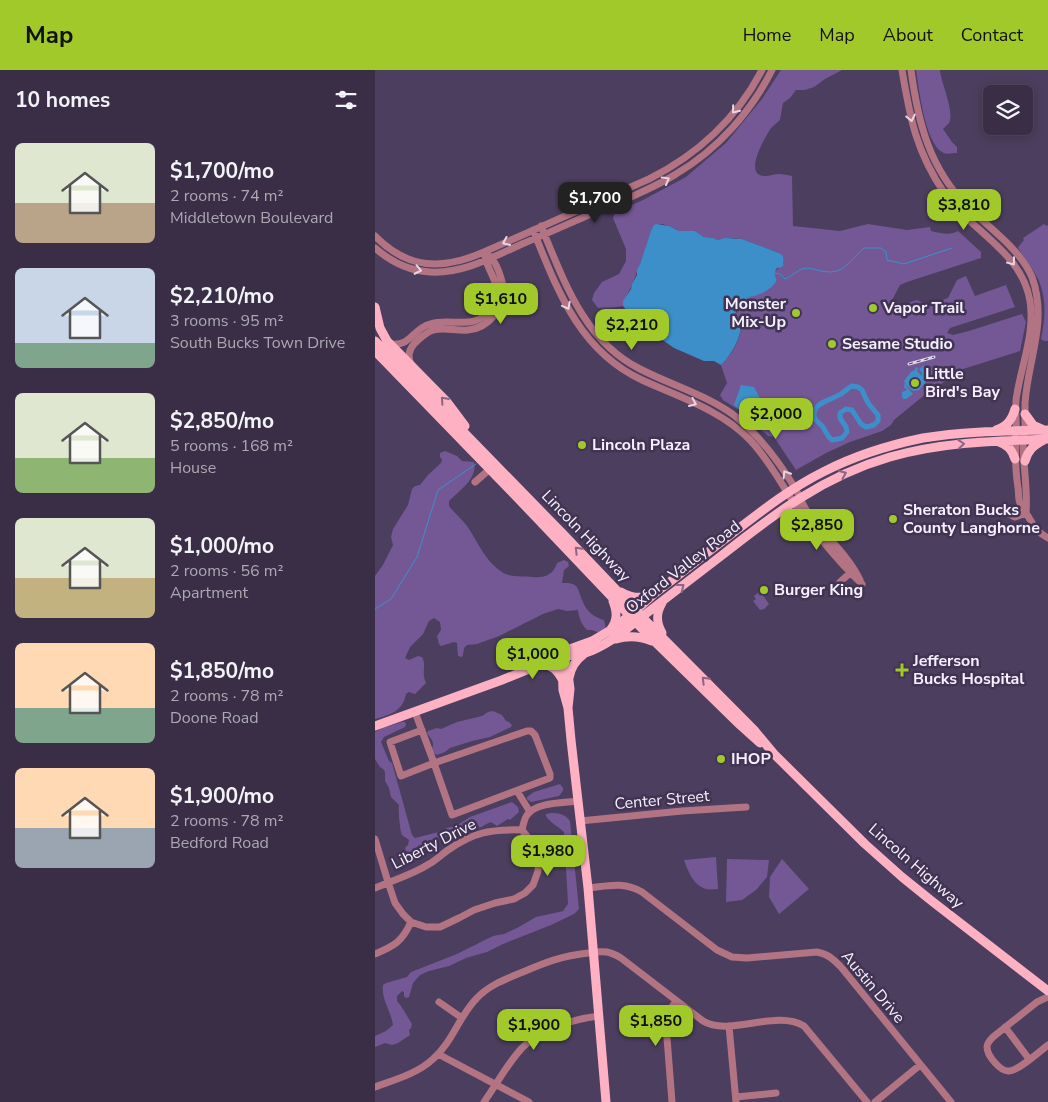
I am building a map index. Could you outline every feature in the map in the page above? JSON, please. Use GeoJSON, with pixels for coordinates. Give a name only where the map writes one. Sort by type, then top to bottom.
{"type":"FeatureCollection","features":[{"type":"Feature","properties":{"kind":"main road"},"geometry":{"type":"LineString","coordinates":[[375,307],[384,337],[447,402],[483,457]]}},
{"type":"Feature","properties":{"kind":"main road","name":"Lincoln Highway"},"geometry":{"type":"LineString","coordinates":[[375,341],[483,457],[636,616],[667,642],[754,730],[774,754]]}},
{"type":"Feature","properties":{"kind":"main road","name":"Lincoln Highway"},"geometry":{"type":"LineString","coordinates":[[375,351],[483,457],[490,469],[614,593]]}},
{"type":"Feature","properties":{"kind":"main road"},"geometry":{"type":"LineString","coordinates":[[994,431],[1009,423],[1015,409]]}},
{"type":"Feature","properties":{"kind":"main road"},"geometry":{"type":"LineString","coordinates":[[1025,414],[1033,425],[1046,430]]}},
{"type":"Feature","properties":{"kind":"main road","name":"Oxford Valley Road"},"geometry":{"type":"LineString","coordinates":[[563,656],[587,652],[636,616],[663,601],[755,529],[797,500],[841,475],[889,457],[911,452],[939,446],[997,441],[1046,430]]}},
{"type":"Feature","properties":{"kind":"main road","name":"Oxford Valley Road"},"geometry":{"type":"LineString","coordinates":[[636,616],[655,594],[762,511],[791,490],[837,466],[886,447],[938,436],[994,431],[1048,439]]}},
{"type":"Feature","properties":{"kind":"main road"},"geometry":{"type":"LineString","coordinates":[[1025,461],[1031,448],[1048,439]]}},
{"type":"Feature","properties":{"kind":"main road"},"geometry":{"type":"LineString","coordinates":[[997,441],[1008,447],[1013,452],[1015,459]]}},
{"type":"Feature","properties":{"kind":"main road"},"geometry":{"type":"LineString","coordinates":[[655,594],[637,598],[614,593],[616,620],[609,637],[635,636],[655,643]]}},
{"type":"Feature","properties":{"kind":"main road"},"geometry":{"type":"LineString","coordinates":[[663,601],[659,608],[657,619],[659,629],[667,642]]}},
{"type":"Feature","properties":{"kind":"main road","name":"Lincoln Highway"},"geometry":{"type":"LineString","coordinates":[[636,616],[655,643],[749,734],[774,754],[885,862],[936,905],[1048,991]]}},
{"type":"Feature","properties":{"kind":"main road","name":"Oxford Valley Road"},"geometry":{"type":"LineString","coordinates":[[563,656],[567,650],[609,637]]}},
{"type":"Feature","properties":{"kind":"main road"},"geometry":{"type":"LineString","coordinates":[[565,680],[573,664],[587,652]]}},
{"type":"Feature","properties":{"kind":"main road"},"geometry":{"type":"LineString","coordinates":[[375,726],[563,656],[565,680],[563,690],[568,708],[587,888],[606,1102]]}},
{"type":"Feature","properties":{"kind":"main road"},"geometry":{"type":"LineString","coordinates":[[541,664],[554,668],[565,680]]}},
{"type":"Feature","properties":{"kind":"street"},"geometry":{"type":"LineString","coordinates":[[375,236],[384,245],[398,254],[425,263],[454,262],[484,252],[668,169],[703,144],[730,117],[763,70]]}},
{"type":"Feature","properties":{"kind":"street"},"geometry":{"type":"LineString","coordinates":[[375,248],[393,262],[406,268],[425,272],[459,269],[489,259],[654,186],[696,161],[721,140],[745,113],[772,70]]}},
{"type":"Feature","properties":{"kind":"street"},"geometry":{"type":"LineString","coordinates":[[902,70],[911,123],[927,164],[948,199],[1012,261],[1027,288],[1031,312],[1031,328],[1017,390],[1015,409],[1025,461],[1027,513]]}},
{"type":"Feature","properties":{"kind":"street"},"geometry":{"type":"LineString","coordinates":[[911,70],[922,129],[928,147],[943,176],[967,206],[1019,256],[1032,276],[1039,302],[1039,326],[1026,398],[1025,414],[1015,459],[1020,503],[1033,525],[1048,538]]}},
{"type":"Feature","properties":{"kind":"street"},"geometry":{"type":"LineString","coordinates":[[541,226],[571,297],[586,322],[600,339],[611,350],[638,368],[712,402],[736,417],[753,431],[777,459],[797,500],[854,568],[862,584],[850,573],[801,515],[797,500]]}},
{"type":"Feature","properties":{"kind":"street"},"geometry":{"type":"LineString","coordinates":[[533,230],[572,317],[594,345],[629,374],[717,414],[741,431],[761,452],[791,490]]}},
{"type":"Feature","properties":{"kind":"street"},"geometry":{"type":"LineString","coordinates":[[411,366],[409,350],[426,334],[435,330],[474,329],[486,324],[494,316],[502,301],[503,290],[501,279],[484,252]]}},
{"type":"Feature","properties":{"kind":"street"},"geometry":{"type":"LineString","coordinates":[[391,344],[403,344],[422,327],[433,323],[472,322],[485,315],[494,304],[496,290],[489,259]]}},
{"type":"Feature","properties":{"kind":"street"},"geometry":{"type":"LineString","coordinates":[[475,482],[490,469]]}},
{"type":"Feature","properties":{"kind":"street"},"geometry":{"type":"LineString","coordinates":[[1005,512],[1015,517],[1027,513]]}},
{"type":"Feature","properties":{"kind":"street"},"geometry":{"type":"LineString","coordinates":[[840,582],[850,573]]}},
{"type":"Feature","properties":{"kind":"street","name":"Liberty Drive"},"geometry":{"type":"LineString","coordinates":[[415,712],[452,815],[550,778],[535,735],[531,731],[523,732],[434,763]]}},
{"type":"Feature","properties":{"kind":"street"},"geometry":{"type":"LineString","coordinates":[[422,730],[390,742],[401,776],[434,763]]}},
{"type":"Feature","properties":{"kind":"street"},"geometry":{"type":"LineString","coordinates":[[517,791],[530,812]]}},
{"type":"Feature","properties":{"kind":"street"},"geometry":{"type":"LineString","coordinates":[[375,954],[391,948],[400,940],[411,922],[425,927],[440,927],[474,910],[514,899],[525,893],[533,885],[538,871],[539,857],[533,844],[522,830],[526,815],[534,808],[542,805],[578,802]]}},
{"type":"Feature","properties":{"kind":"street","name":"Center Street"},"geometry":{"type":"LineString","coordinates":[[580,821],[746,807]]}},
{"type":"Feature","properties":{"kind":"street","name":"Liberty Drive"},"geometry":{"type":"LineString","coordinates":[[375,888],[430,864],[468,838],[486,832],[522,830]]}},
{"type":"Feature","properties":{"kind":"street","name":"Liberty Drive"},"geometry":{"type":"LineString","coordinates":[[375,839],[395,903],[411,922]]}},
{"type":"Feature","properties":{"kind":"street","name":"Austin Drive"},"geometry":{"type":"LineString","coordinates":[[587,888],[617,885],[635,888],[717,950],[732,957],[747,958],[817,952],[830,956],[951,1102]]}},
{"type":"Feature","properties":{"kind":"street"},"geometry":{"type":"LineString","coordinates":[[375,1088],[424,1066],[438,1054],[468,1008],[483,992],[499,982],[559,957],[607,952],[616,955],[706,1023],[717,1026],[729,1026],[788,1020],[799,1023],[804,1026],[867,1102]]}},
{"type":"Feature","properties":{"kind":"street"},"geometry":{"type":"LineString","coordinates":[[1037,983],[1042,993],[1037,1002]]}},
{"type":"Feature","properties":{"kind":"street"},"geometry":{"type":"LineString","coordinates":[[1048,996],[1037,1002],[993,1037],[989,1042],[987,1050],[1000,1068],[1007,1072],[1016,1069],[1048,1045]]}},
{"type":"Feature","properties":{"kind":"street"},"geometry":{"type":"LineString","coordinates":[[672,1102],[666,1025],[669,1011],[676,1001]]}},
{"type":"Feature","properties":{"kind":"street"},"geometry":{"type":"LineString","coordinates":[[439,1002],[462,1018]]}},
{"type":"Feature","properties":{"kind":"street"},"geometry":{"type":"LineString","coordinates":[[484,1102],[515,1056],[528,1042],[567,1023],[599,1016]]}},
{"type":"Feature","properties":{"kind":"street"},"geometry":{"type":"LineString","coordinates":[[729,1026],[736,1100],[775,1093]]}},
{"type":"Feature","properties":{"kind":"street"},"geometry":{"type":"LineString","coordinates":[[1005,1027],[1029,1060]]}},
{"type":"Feature","properties":{"kind":"street"},"geometry":{"type":"LineString","coordinates":[[438,1054],[529,1102]]}},
{"type":"Feature","properties":{"kind":"street"},"geometry":{"type":"LineString","coordinates":[[875,1102],[920,1065]]}},
{"type":"Feature","properties":{"kind":"shaded area"},"geometry":{"type":"Polygon","coordinates":[[[781,70],[842,70],[814,87],[796,90],[783,103],[780,120],[771,128],[758,152],[755,166],[756,172],[760,175],[781,174],[792,176],[793,226],[840,231],[868,224],[907,230],[930,227],[931,231],[945,234],[958,231],[981,252],[981,258],[900,285],[892,300],[906,306],[908,303],[917,300],[924,305],[929,305],[948,298],[957,280],[966,276],[975,296],[1006,285],[1015,307],[950,328],[947,333],[953,335],[969,331],[1022,314],[1026,322],[1020,351],[963,369],[922,397],[882,431],[850,442],[796,470],[774,437],[768,436],[739,410],[723,400],[720,395],[727,383],[721,365],[732,351],[740,333],[740,322],[736,317],[738,308],[744,300],[765,292],[777,280],[774,275],[775,271],[784,263],[779,253],[742,239],[718,240],[704,237],[695,231],[679,231],[662,224],[653,226],[623,306],[598,308],[592,300],[594,293],[602,282],[619,274],[626,261],[626,249],[613,218],[615,213],[686,177],[726,143],[762,99],[781,70]]]}},
{"type":"Feature","properties":{"kind":"shaded area"},"geometry":{"type":"Polygon","coordinates":[[[916,70],[940,70],[950,112],[949,123],[943,129],[957,147],[957,153],[947,154],[942,152],[931,138],[921,102],[916,70]]]}},
{"type":"Feature","properties":{"kind":"shaded area"},"geometry":{"type":"Polygon","coordinates":[[[1044,224],[1048,225],[1048,341],[1041,339],[1045,310],[1042,288],[1035,273],[1018,248],[1024,240],[1023,238],[1044,224]]]}},
{"type":"Feature","properties":{"kind":"shaded area"},"geometry":{"type":"Polygon","coordinates":[[[445,451],[457,456],[462,461],[474,462],[473,474],[462,489],[449,501],[449,506],[467,526],[482,551],[496,568],[509,575],[537,577],[551,573],[557,563],[564,560],[568,562],[569,566],[564,570],[562,583],[572,584],[577,587],[586,608],[594,616],[604,620],[606,629],[600,633],[587,630],[581,621],[578,610],[567,611],[558,609],[543,614],[499,636],[477,644],[467,645],[464,648],[462,657],[458,656],[457,643],[454,642],[441,646],[439,644],[437,636],[441,630],[440,622],[434,618],[429,621],[423,634],[410,647],[405,658],[409,660],[418,656],[422,657],[426,683],[415,694],[409,692],[406,694],[402,705],[395,711],[375,719],[375,576],[393,545],[391,537],[393,529],[408,505],[412,489],[420,485],[441,463],[440,453],[445,451]]]}},
{"type":"Feature","properties":{"kind":"shaded area"},"geometry":{"type":"Polygon","coordinates":[[[758,593],[760,596],[762,594],[769,604],[760,610],[753,601],[756,599],[754,596],[758,593]]]}},
{"type":"Feature","properties":{"kind":"shaded area"},"geometry":{"type":"Polygon","coordinates":[[[493,711],[502,715],[512,725],[511,727],[490,737],[450,748],[437,755],[434,753],[432,749],[433,742],[427,733],[428,731],[437,728],[441,729],[493,711]]]}},
{"type":"Feature","properties":{"kind":"shaded area"},"geometry":{"type":"Polygon","coordinates":[[[405,722],[405,727],[384,737],[381,742],[389,761],[392,763],[412,835],[415,838],[456,826],[470,817],[512,802],[518,807],[519,812],[510,820],[508,819],[497,826],[491,822],[482,827],[461,831],[454,835],[448,833],[442,839],[429,840],[417,847],[416,852],[413,854],[406,851],[405,848],[409,840],[401,833],[399,805],[391,797],[385,781],[385,772],[375,759],[375,732],[405,722]]]}},
{"type":"Feature","properties":{"kind":"shaded area"},"geometry":{"type":"Polygon","coordinates":[[[560,784],[563,791],[559,796],[531,802],[527,799],[534,792],[560,784]]]}},
{"type":"Feature","properties":{"kind":"shaded area"},"geometry":{"type":"Polygon","coordinates":[[[546,814],[562,814],[570,821],[579,909],[574,914],[551,925],[487,952],[420,975],[413,983],[409,997],[406,998],[402,991],[397,996],[397,1001],[412,1024],[409,1030],[410,1035],[398,1043],[392,1045],[385,1043],[375,1047],[375,1036],[393,1025],[383,995],[383,985],[407,977],[411,972],[457,954],[493,936],[504,934],[536,917],[563,911],[568,904],[564,832],[546,816],[546,814]]]}},
{"type":"Feature","properties":{"kind":"shaded area"},"geometry":{"type":"Polygon","coordinates":[[[716,857],[718,889],[701,887],[694,881],[684,860],[716,857]]]}},
{"type":"Feature","properties":{"kind":"shaded area"},"geometry":{"type":"Polygon","coordinates":[[[727,859],[769,860],[767,877],[756,890],[742,900],[726,902],[727,859]]]}},
{"type":"Feature","properties":{"kind":"shaded area"},"geometry":{"type":"Polygon","coordinates":[[[782,859],[809,889],[779,914],[769,897],[770,877],[782,859]]]}},
{"type":"Feature","properties":{"kind":"water"},"geometry":{"type":"Polygon","coordinates":[[[656,224],[669,226],[679,231],[695,231],[704,237],[718,240],[725,238],[742,239],[783,256],[782,267],[777,268],[775,271],[777,280],[773,285],[764,293],[745,299],[738,307],[735,315],[740,322],[740,333],[732,351],[721,365],[714,361],[704,361],[674,348],[637,322],[623,306],[623,301],[637,275],[637,270],[653,226],[656,224]]]}},
{"type":"Feature","properties":{"kind":"water","name":"Little Bird's Bay"},"geometry":{"type":"Polygon","coordinates":[[[923,366],[926,367],[930,377],[924,377],[926,382],[919,390],[913,391],[906,385],[913,394],[903,399],[902,392],[907,390],[904,387],[904,381],[916,367],[922,376],[919,369],[923,366]]]}},
{"type":"Feature","properties":{"kind":"water"},"geometry":{"type":"Polygon","coordinates":[[[741,385],[754,387],[763,404],[763,409],[755,417],[748,416],[734,405],[741,385]]]}},
{"type":"Feature","properties":{"kind":"waterway"},"geometry":{"type":"LineString","coordinates":[[774,273],[780,274],[785,279],[804,268],[833,272],[843,268],[864,248],[881,248],[886,252],[887,260],[904,264],[952,248]]}},
{"type":"Feature","properties":{"kind":"waterway"},"geometry":{"type":"LineString","coordinates":[[852,386],[862,390],[868,403],[878,415],[878,421],[874,425],[866,427],[861,424],[852,410],[846,409],[840,413],[840,418],[847,432],[842,438],[832,440],[815,418],[815,410],[820,404],[841,394],[852,386]]}},
{"type":"Feature","properties":{"kind":"waterway"},"geometry":{"type":"LineString","coordinates":[[375,609],[391,599],[417,557],[438,490],[476,464]]}},
{"type":"Feature","properties":{"kind":"railway"},"geometry":{"type":"LineString","coordinates":[[909,364],[934,357]]}},
{"type":"Feature","properties":{"kind":"place","name":"Vapor Trail"},"geometry":{"type":"Point","coordinates":[873,308]}},
{"type":"Feature","properties":{"kind":"place","name":"Monster Mix-Up"},"geometry":{"type":"Point","coordinates":[796,313]}},
{"type":"Feature","properties":{"kind":"place","name":"Sesame Studio"},"geometry":{"type":"Point","coordinates":[832,344]}},
{"type":"Feature","properties":{"kind":"place","name":"Little Bird's Bay"},"geometry":{"type":"Point","coordinates":[915,383]}},
{"type":"Feature","properties":{"kind":"place","name":"Lincoln Plaza"},"geometry":{"type":"Point","coordinates":[582,445]}},
{"type":"Feature","properties":{"kind":"place","name":"Sheraton Bucks County Langhorne"},"geometry":{"type":"Point","coordinates":[893,519]}},
{"type":"Feature","properties":{"kind":"place","name":"Burger King"},"geometry":{"type":"Point","coordinates":[764,590]}},
{"type":"Feature","properties":{"kind":"place","name":"Jefferson Bucks Hospital"},"geometry":{"type":"Point","coordinates":[902,670]}},
{"type":"Feature","properties":{"kind":"place","name":"IHOP"},"geometry":{"type":"Point","coordinates":[721,759]}}]}
